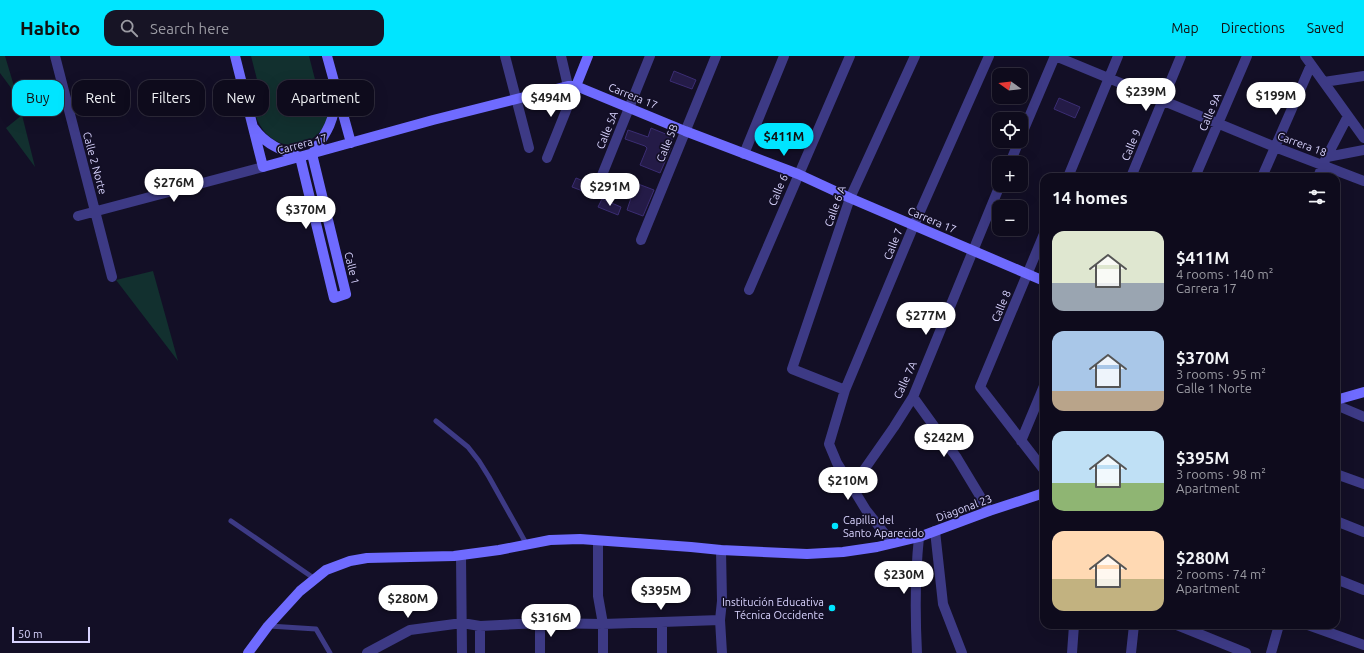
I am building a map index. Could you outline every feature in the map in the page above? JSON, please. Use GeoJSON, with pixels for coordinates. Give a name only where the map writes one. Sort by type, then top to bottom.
{"type":"FeatureCollection","features":[{"type":"Feature","properties":{"kind":"street","name":"Calle 2 Norte"},"geometry":{"type":"LineString","coordinates":[[55,56],[112,277]]}},
{"type":"Feature","properties":{"kind":"street"},"geometry":{"type":"LineString","coordinates":[[235,56],[263,167]]}},
{"type":"Feature","properties":{"kind":"street"},"geometry":{"type":"LineString","coordinates":[[327,56],[333,80]]}},
{"type":"Feature","properties":{"kind":"street"},"geometry":{"type":"LineString","coordinates":[[505,56],[529,148]]}},
{"type":"Feature","properties":{"kind":"street"},"geometry":{"type":"LineString","coordinates":[[561,56],[572,86]]}},
{"type":"Feature","properties":{"kind":"street"},"geometry":{"type":"LineString","coordinates":[[547,158],[572,86],[588,56]]}},
{"type":"Feature","properties":{"kind":"street","name":"Calle 5A"},"geometry":{"type":"LineString","coordinates":[[596,190],[650,56]]}},
{"type":"Feature","properties":{"kind":"street","name":"Calle 5B"},"geometry":{"type":"LineString","coordinates":[[642,240],[716,56]]}},
{"type":"Feature","properties":{"kind":"street"},"geometry":{"type":"LineString","coordinates":[[744,154],[784,56]]}},
{"type":"Feature","properties":{"kind":"street","name":"Calle 6"},"geometry":{"type":"LineString","coordinates":[[749,290],[850,56]]}},
{"type":"Feature","properties":{"kind":"street","name":"Calle 6 A"},"geometry":{"type":"LineString","coordinates":[[846,390],[792,369],[850,198],[915,56]]}},
{"type":"Feature","properties":{"kind":"street","name":"Calle 7"},"geometry":{"type":"LineString","coordinates":[[852,487],[837,464],[830,444],[846,390],[914,225],[988,56]]}},
{"type":"Feature","properties":{"kind":"street"},"geometry":{"type":"LineString","coordinates":[[1028,120],[1055,56]]}},
{"type":"Feature","properties":{"kind":"street","name":"Carrera 18"},"geometry":{"type":"LineString","coordinates":[[1055,56],[1275,147],[1325,161],[1364,181]]}},
{"type":"Feature","properties":{"kind":"street"},"geometry":{"type":"LineString","coordinates":[[1070,173],[1118,56]]}},
{"type":"Feature","properties":{"kind":"street","name":"Calle 9"},"geometry":{"type":"LineString","coordinates":[[1132,173],[1181,56]]}},
{"type":"Feature","properties":{"kind":"street","name":"Calle 9A"},"geometry":{"type":"LineString","coordinates":[[1197,173],[1247,56]]}},
{"type":"Feature","properties":{"kind":"street"},"geometry":{"type":"LineString","coordinates":[[1305,56],[1364,138]]}},
{"type":"Feature","properties":{"kind":"street"},"geometry":{"type":"LineString","coordinates":[[1264,173],[1311,65]]}},
{"type":"Feature","properties":{"kind":"street"},"geometry":{"type":"LineString","coordinates":[[1324,82],[1364,76]]}},
{"type":"Feature","properties":{"kind":"street","name":"Carrera 17"},"geometry":{"type":"LineString","coordinates":[[78,216],[517,98],[572,86],[630,107],[685,131],[798,174],[850,198],[1040,279]]}},
{"type":"Feature","properties":{"kind":"street"},"geometry":{"type":"LineString","coordinates":[[312,154],[332,122],[333,116]]}},
{"type":"Feature","properties":{"kind":"street"},"geometry":{"type":"LineString","coordinates":[[343,116],[351,143]]}},
{"type":"Feature","properties":{"kind":"street"},"geometry":{"type":"LineString","coordinates":[[1320,173],[1348,116]]}},
{"type":"Feature","properties":{"kind":"street"},"geometry":{"type":"LineString","coordinates":[[252,125],[259,135],[269,143],[300,157]]}},
{"type":"Feature","properties":{"kind":"street"},"geometry":{"type":"LineString","coordinates":[[1325,161],[1364,150]]}},
{"type":"Feature","properties":{"kind":"street","name":"Calle 1"},"geometry":{"type":"LineString","coordinates":[[300,157],[334,298],[346,294],[312,154]]}},
{"type":"Feature","properties":{"kind":"street","name":"Calle 7A"},"geometry":{"type":"LineString","coordinates":[[852,487],[913,397],[997,192]]}},
{"type":"Feature","properties":{"kind":"street","name":"Calle 8"},"geometry":{"type":"LineString","coordinates":[[1021,441],[980,387],[1040,243]]}},
{"type":"Feature","properties":{"kind":"street"},"geometry":{"type":"LineString","coordinates":[[1340,399],[1364,392]]}},
{"type":"Feature","properties":{"kind":"street"},"geometry":{"type":"LineString","coordinates":[[1040,396],[1021,441],[1040,465]]}},
{"type":"Feature","properties":{"kind":"street"},"geometry":{"type":"LineString","coordinates":[[913,397],[957,458],[989,511]]}},
{"type":"Feature","properties":{"kind":"street"},"geometry":{"type":"LineString","coordinates":[[1340,407],[1364,417]]}},
{"type":"Feature","properties":{"kind":"street"},"geometry":{"type":"LineString","coordinates":[[1340,475],[1364,484]]}},
{"type":"Feature","properties":{"kind":"street"},"geometry":{"type":"LineString","coordinates":[[852,487],[870,515],[892,543]]}},
{"type":"Feature","properties":{"kind":"street","name":"Diagonal 23"},"geometry":{"type":"LineString","coordinates":[[248,653],[268,626],[300,591],[326,570],[350,561],[367,558],[427,558],[461,556],[550,540],[580,539],[721,550],[807,554],[843,552],[919,537],[989,511],[1040,494]]}},
{"type":"Feature","properties":{"kind":"street"},"geometry":{"type":"LineString","coordinates":[[1340,523],[1364,532]]}},
{"type":"Feature","properties":{"kind":"street"},"geometry":{"type":"LineString","coordinates":[[935,531],[943,604],[962,653]]}},
{"type":"Feature","properties":{"kind":"street"},"geometry":{"type":"LineString","coordinates":[[917,653],[915,610],[916,565],[919,537]]}},
{"type":"Feature","properties":{"kind":"street"},"geometry":{"type":"LineString","coordinates":[[598,541],[598,596],[603,624],[603,653]]}},
{"type":"Feature","properties":{"kind":"street"},"geometry":{"type":"LineString","coordinates":[[721,550],[722,601],[720,620],[722,653]]}},
{"type":"Feature","properties":{"kind":"street"},"geometry":{"type":"LineString","coordinates":[[461,556],[462,653]]}},
{"type":"Feature","properties":{"kind":"street"},"geometry":{"type":"LineString","coordinates":[[1340,581],[1364,590]]}},
{"type":"Feature","properties":{"kind":"street"},"geometry":{"type":"LineString","coordinates":[[367,653],[410,630],[462,623],[480,626],[540,623],[603,624],[720,620]]}},
{"type":"Feature","properties":{"kind":"street"},"geometry":{"type":"LineString","coordinates":[[662,622],[662,653]]}},
{"type":"Feature","properties":{"kind":"street"},"geometry":{"type":"LineString","coordinates":[[540,623],[540,653]]}},
{"type":"Feature","properties":{"kind":"street"},"geometry":{"type":"LineString","coordinates":[[480,626],[480,653]]}},
{"type":"Feature","properties":{"kind":"street"},"geometry":{"type":"LineString","coordinates":[[1074,629],[1075,652]]}},
{"type":"Feature","properties":{"kind":"street"},"geometry":{"type":"LineString","coordinates":[[1131,653],[1134,629]]}},
{"type":"Feature","properties":{"kind":"street"},"geometry":{"type":"LineString","coordinates":[[1187,629],[1246,653]]}},
{"type":"Feature","properties":{"kind":"street"},"geometry":{"type":"LineString","coordinates":[[1271,653],[1278,629]]}},
{"type":"Feature","properties":{"kind":"street"},"geometry":{"type":"LineString","coordinates":[[1319,629],[1364,645]]}},
{"type":"Feature","properties":{"kind":"lane"},"geometry":{"type":"LineString","coordinates":[[436,421],[468,447],[479,461],[490,477],[527,545]]}},
{"type":"Feature","properties":{"kind":"lane"},"geometry":{"type":"LineString","coordinates":[[231,521],[314,579]]}},
{"type":"Feature","properties":{"kind":"lane"},"geometry":{"type":"LineString","coordinates":[[268,626],[316,629],[330,653]]}},
{"type":"Feature","properties":{"kind":"green space"},"geometry":{"type":"Polygon","coordinates":[[[0,56],[5,56],[12,80],[12,89],[0,73],[0,56]]]}},
{"type":"Feature","properties":{"kind":"green space"},"geometry":{"type":"Polygon","coordinates":[[[251,56],[309,56],[315,80],[277,80],[277,116],[329,116],[325,125],[316,136],[305,142],[294,145],[282,143],[271,138],[262,128],[256,116],[269,116],[269,80],[257,80],[251,56]]]}},
{"type":"Feature","properties":{"kind":"green space"},"geometry":{"type":"Polygon","coordinates":[[[22,116],[35,167],[6,128],[22,116]]]}},
{"type":"Feature","properties":{"kind":"green space"},"geometry":{"type":"Polygon","coordinates":[[[153,271],[178,361],[116,280],[153,271]]]}},
{"type":"Feature","properties":{"kind":"building"},"geometry":{"type":"Polygon","coordinates":[[[674,71],[696,80],[692,89],[670,81],[674,71]]]}},
{"type":"Feature","properties":{"kind":"building"},"geometry":{"type":"Polygon","coordinates":[[[1059,98],[1080,107],[1075,118],[1054,109],[1059,98]]]}},
{"type":"Feature","properties":{"kind":"building"},"geometry":{"type":"Polygon","coordinates":[[[651,128],[673,137],[669,147],[671,148],[660,173],[640,165],[647,148],[645,146],[625,139],[628,130],[648,137],[651,128]]]}},
{"type":"Feature","properties":{"kind":"building"},"geometry":{"type":"Polygon","coordinates":[[[612,174],[654,190],[643,216],[627,210],[633,192],[629,191],[630,189],[609,181],[612,174]]]}},
{"type":"Feature","properties":{"kind":"building"},"geometry":{"type":"Polygon","coordinates":[[[576,178],[591,184],[588,193],[572,187],[576,178]]]}},
{"type":"Feature","properties":{"kind":"building"},"geometry":{"type":"Polygon","coordinates":[[[602,199],[621,207],[618,215],[598,207],[602,199]]]}},
{"type":"Feature","properties":{"kind":"place","name":"Capilla del Santo Aparecido"},"geometry":{"type":"Point","coordinates":[835,526]}},
{"type":"Feature","properties":{"kind":"place","name":"Institución Educativa Técnica Occidente"},"geometry":{"type":"Point","coordinates":[832,608]}}]}
